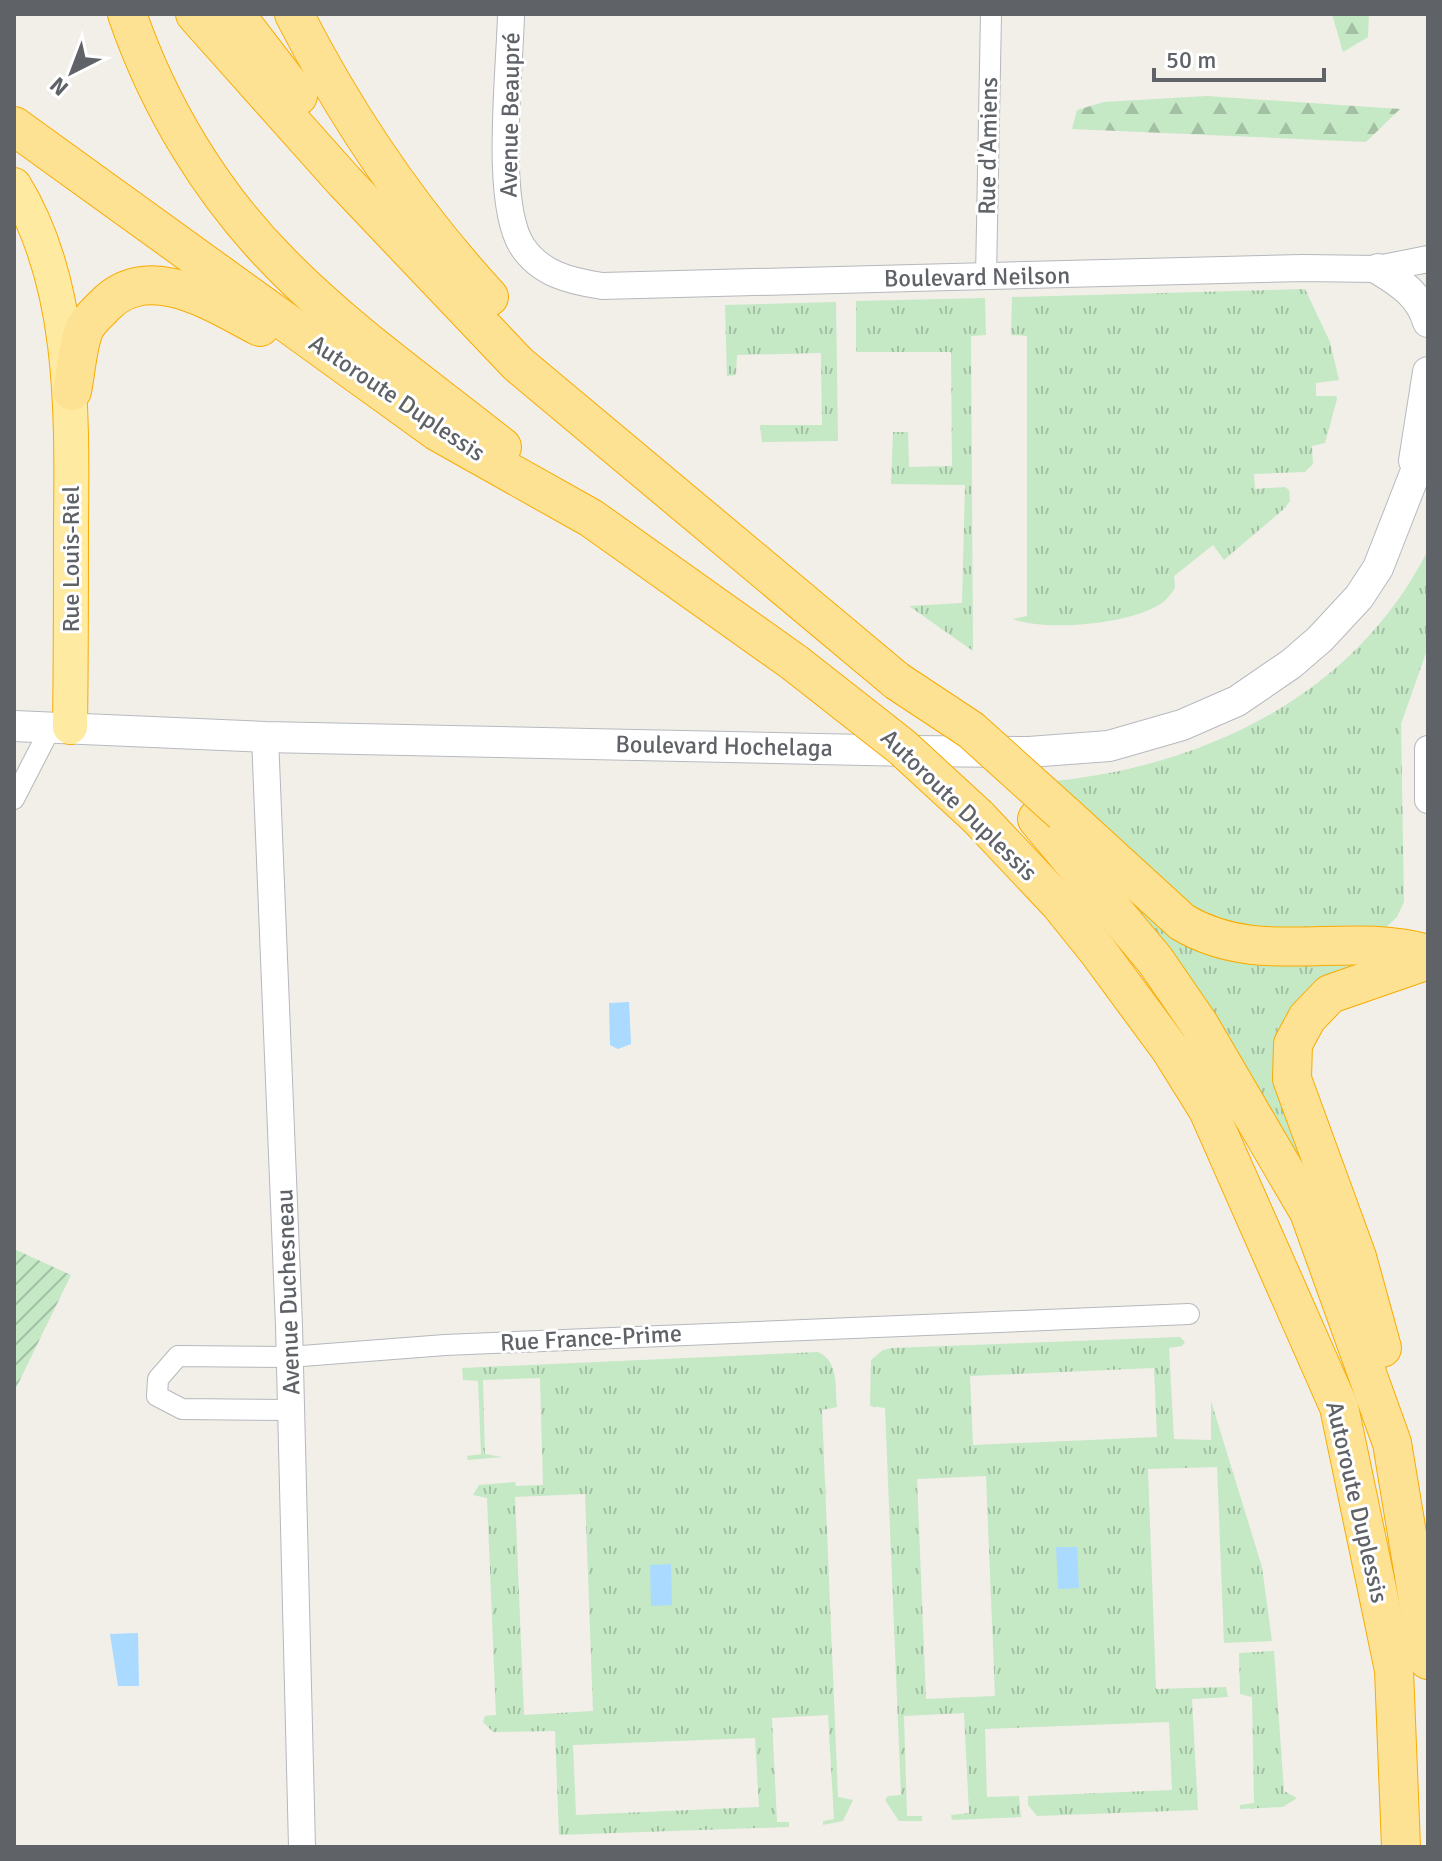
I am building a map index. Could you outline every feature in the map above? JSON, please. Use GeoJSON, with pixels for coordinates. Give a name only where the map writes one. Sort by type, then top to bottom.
{"type":"FeatureCollection","features":[{"type":"Feature","properties":{"kind":"highway"},"geometry":{"type":"LineString","coordinates":[[127,14],[149,74],[187,143],[232,207],[280,264],[322,302],[591,518]]}},
{"type":"Feature","properties":{"kind":"highway","name":"Autoroute Duplessis"},"geometry":{"type":"LineString","coordinates":[[195,14],[344,181],[518,364],[897,681],[1050,816],[1190,1011],[1309,1212],[1392,1443],[1428,1660]]}},
{"type":"Feature","properties":{"kind":"highway"},"geometry":{"type":"LineString","coordinates":[[235,14],[433,273]]}},
{"type":"Feature","properties":{"kind":"highway"},"geometry":{"type":"LineString","coordinates":[[294,14],[334,93],[429,226],[487,295],[544,354],[613,442]]}},
{"type":"Feature","properties":{"kind":"highway","name":"Autoroute Duplessis"},"geometry":{"type":"LineString","coordinates":[[14,126],[438,432],[591,518],[795,663],[902,747],[978,817],[1060,904],[1170,1049],[1200,1097],[1339,1407],[1394,1670],[1401,1847]]}},
{"type":"Feature","properties":{"kind":"highway"},"geometry":{"type":"LineString","coordinates":[[14,154],[309,351],[438,432]]}},
{"type":"Feature","properties":{"kind":"highway","name":"Rue Louis-Riel"},"geometry":{"type":"LineString","coordinates":[[14,185],[29,209],[48,261],[72,391],[60,727]]}},
{"type":"Feature","properties":{"kind":"highway"},"geometry":{"type":"LineString","coordinates":[[72,391],[84,329],[108,301],[127,289],[142,286],[188,290],[309,351]]}},
{"type":"Feature","properties":{"kind":"highway"},"geometry":{"type":"LineString","coordinates":[[1050,816],[1182,922],[1204,935],[1227,943],[1264,946],[1396,945],[1428,954]]}},
{"type":"Feature","properties":{"kind":"highway"},"geometry":{"type":"LineString","coordinates":[[1428,960],[1330,994],[1307,1018],[1293,1044],[1292,1079],[1366,1288],[1412,1457],[1428,1565]]}},
{"type":"Feature","properties":{"kind":"main road"},"geometry":{"type":"LineString","coordinates":[[1378,269],[1407,287],[1423,307],[1428,322]]}},
{"type":"Feature","properties":{"kind":"main road"},"geometry":{"type":"LineString","coordinates":[[1411,487],[1419,410],[1428,372]]}},
{"type":"Feature","properties":{"kind":"main road","name":"Boulevard Hochelaga"},"geometry":{"type":"LineString","coordinates":[[14,726],[265,737],[1029,752],[1109,746],[1148,737],[1211,713],[1291,664],[1359,597],[1393,538],[1428,440]]}},
{"type":"Feature","properties":{"kind":"main road"},"geometry":{"type":"LineString","coordinates":[[1411,487],[1428,450]]}},
{"type":"Feature","properties":{"kind":"street","name":"Avenue Beaupré"},"geometry":{"type":"LineString","coordinates":[[511,14],[508,207],[512,226],[533,258]]}},
{"type":"Feature","properties":{"kind":"street","name":"Rue d'Amiens"},"geometry":{"type":"LineString","coordinates":[[986,277],[991,14]]}},
{"type":"Feature","properties":{"kind":"street","name":"Boulevard Neilson"},"geometry":{"type":"LineString","coordinates":[[533,258],[557,276],[602,286],[1303,268],[1378,269],[1428,259]]}},
{"type":"Feature","properties":{"kind":"street"},"geometry":{"type":"LineString","coordinates":[[1378,269],[1428,278]]}},
{"type":"Feature","properties":{"kind":"street","name":"Rue Louis-Riel"},"geometry":{"type":"LineString","coordinates":[[14,799],[60,727]]}},
{"type":"Feature","properties":{"kind":"street","name":"Avenue Duchesneau"},"geometry":{"type":"LineString","coordinates":[[265,737],[292,1410],[302,1847]]}},
{"type":"Feature","properties":{"kind":"street"},"geometry":{"type":"LineString","coordinates":[[1427,759],[1428,800]]}},
{"type":"Feature","properties":{"kind":"street","name":"Rue France-Prime"},"geometry":{"type":"LineString","coordinates":[[292,1410],[182,1409],[157,1396],[158,1379],[178,1356],[289,1357],[475,1344],[1189,1314]]}},
{"type":"Feature","properties":{"kind":"green space"},"geometry":{"type":"Polygon","coordinates":[[[1332,14],[1369,14],[1368,37],[1343,52],[1332,14]]]}},
{"type":"Feature","properties":{"kind":"green space"},"geometry":{"type":"Polygon","coordinates":[[[1207,96],[1400,109],[1366,142],[1072,129],[1077,110],[1104,102],[1207,96]]]}},
{"type":"Feature","properties":{"kind":"green space"},"geometry":{"type":"Polygon","coordinates":[[[1305,289],[1330,342],[1339,380],[1316,383],[1316,396],[1336,396],[1337,399],[1325,443],[1312,446],[1313,464],[1305,472],[1254,474],[1255,489],[1285,487],[1289,490],[1290,501],[1285,508],[1224,560],[1213,545],[1174,576],[1175,588],[1164,602],[1148,610],[1089,624],[1046,625],[1013,619],[1027,616],[1027,336],[1011,335],[1012,297],[1305,289]]]}},
{"type":"Feature","properties":{"kind":"green space"},"geometry":{"type":"Polygon","coordinates":[[[985,298],[986,335],[971,336],[973,651],[909,606],[962,603],[965,485],[891,484],[893,432],[908,432],[909,467],[952,466],[951,352],[856,352],[856,301],[985,298]]]}},
{"type":"Feature","properties":{"kind":"green space"},"geometry":{"type":"Polygon","coordinates":[[[836,302],[838,441],[762,442],[760,425],[822,425],[821,353],[737,355],[736,375],[727,376],[725,305],[836,302]]]}},
{"type":"Feature","properties":{"kind":"green space"},"geometry":{"type":"Polygon","coordinates":[[[1428,550],[1428,647],[1401,724],[1404,902],[1397,917],[1381,932],[1218,932],[1045,782],[1103,774],[1161,761],[1216,741],[1268,716],[1316,684],[1359,646],[1397,602],[1428,550]]]}},
{"type":"Feature","properties":{"kind":"green space"},"geometry":{"type":"Polygon","coordinates":[[[1094,858],[1165,920],[1390,961],[1340,973],[1297,1003],[1333,1223],[1094,858]]]}},
{"type":"Feature","properties":{"kind":"green space"},"geometry":{"type":"Polygon","coordinates":[[[14,1249],[71,1275],[14,1392],[14,1249]]]}},
{"type":"Feature","properties":{"kind":"green space"},"geometry":{"type":"Polygon","coordinates":[[[1180,1337],[1185,1342],[1182,1346],[1169,1348],[1174,1439],[1211,1440],[1211,1401],[1262,1567],[1272,1641],[1224,1643],[1217,1467],[1148,1469],[1156,1689],[1226,1687],[1228,1697],[1192,1699],[1198,1810],[1037,1816],[1028,1805],[1028,1796],[1172,1790],[1169,1722],[985,1729],[987,1797],[1019,1796],[1021,1817],[952,1820],[951,1815],[969,1813],[964,1713],[904,1716],[907,1816],[922,1816],[922,1821],[899,1821],[885,1800],[888,1796],[901,1795],[885,1408],[870,1406],[871,1360],[883,1350],[1180,1337]],[[1154,1368],[970,1376],[973,1445],[1157,1437],[1154,1368]],[[986,1476],[917,1479],[926,1699],[995,1696],[986,1476]]]}},
{"type":"Feature","properties":{"kind":"green space"},"geometry":{"type":"Polygon","coordinates":[[[818,1352],[825,1356],[835,1375],[837,1407],[822,1410],[838,1797],[853,1800],[843,1821],[823,1825],[823,1821],[834,1819],[828,1715],[772,1718],[777,1822],[789,1822],[789,1827],[559,1835],[555,1731],[493,1732],[483,1722],[485,1716],[496,1715],[487,1498],[473,1495],[479,1485],[515,1482],[516,1486],[543,1485],[540,1378],[483,1380],[485,1454],[502,1457],[468,1460],[467,1456],[481,1454],[478,1381],[463,1380],[462,1368],[818,1352]],[[585,1494],[515,1497],[524,1715],[593,1711],[585,1494]],[[755,1738],[573,1745],[576,1815],[759,1807],[755,1738]]]}},
{"type":"Feature","properties":{"kind":"green space"},"geometry":{"type":"Polygon","coordinates":[[[1274,1651],[1284,1791],[1297,1798],[1283,1807],[1240,1809],[1240,1805],[1254,1803],[1252,1697],[1240,1694],[1239,1653],[1274,1651]]]}},
{"type":"Feature","properties":{"kind":"water"},"geometry":{"type":"Polygon","coordinates":[[[629,1002],[631,1044],[618,1049],[610,1045],[609,1003],[629,1002]]]}},
{"type":"Feature","properties":{"kind":"water"},"geometry":{"type":"Polygon","coordinates":[[[1056,1547],[1077,1547],[1079,1588],[1058,1589],[1056,1547]]]}},
{"type":"Feature","properties":{"kind":"water"},"geometry":{"type":"Polygon","coordinates":[[[671,1564],[672,1605],[651,1606],[650,1565],[671,1564]]]}},
{"type":"Feature","properties":{"kind":"water"},"geometry":{"type":"Polygon","coordinates":[[[138,1633],[139,1686],[118,1686],[110,1634],[138,1633]]]}}]}
